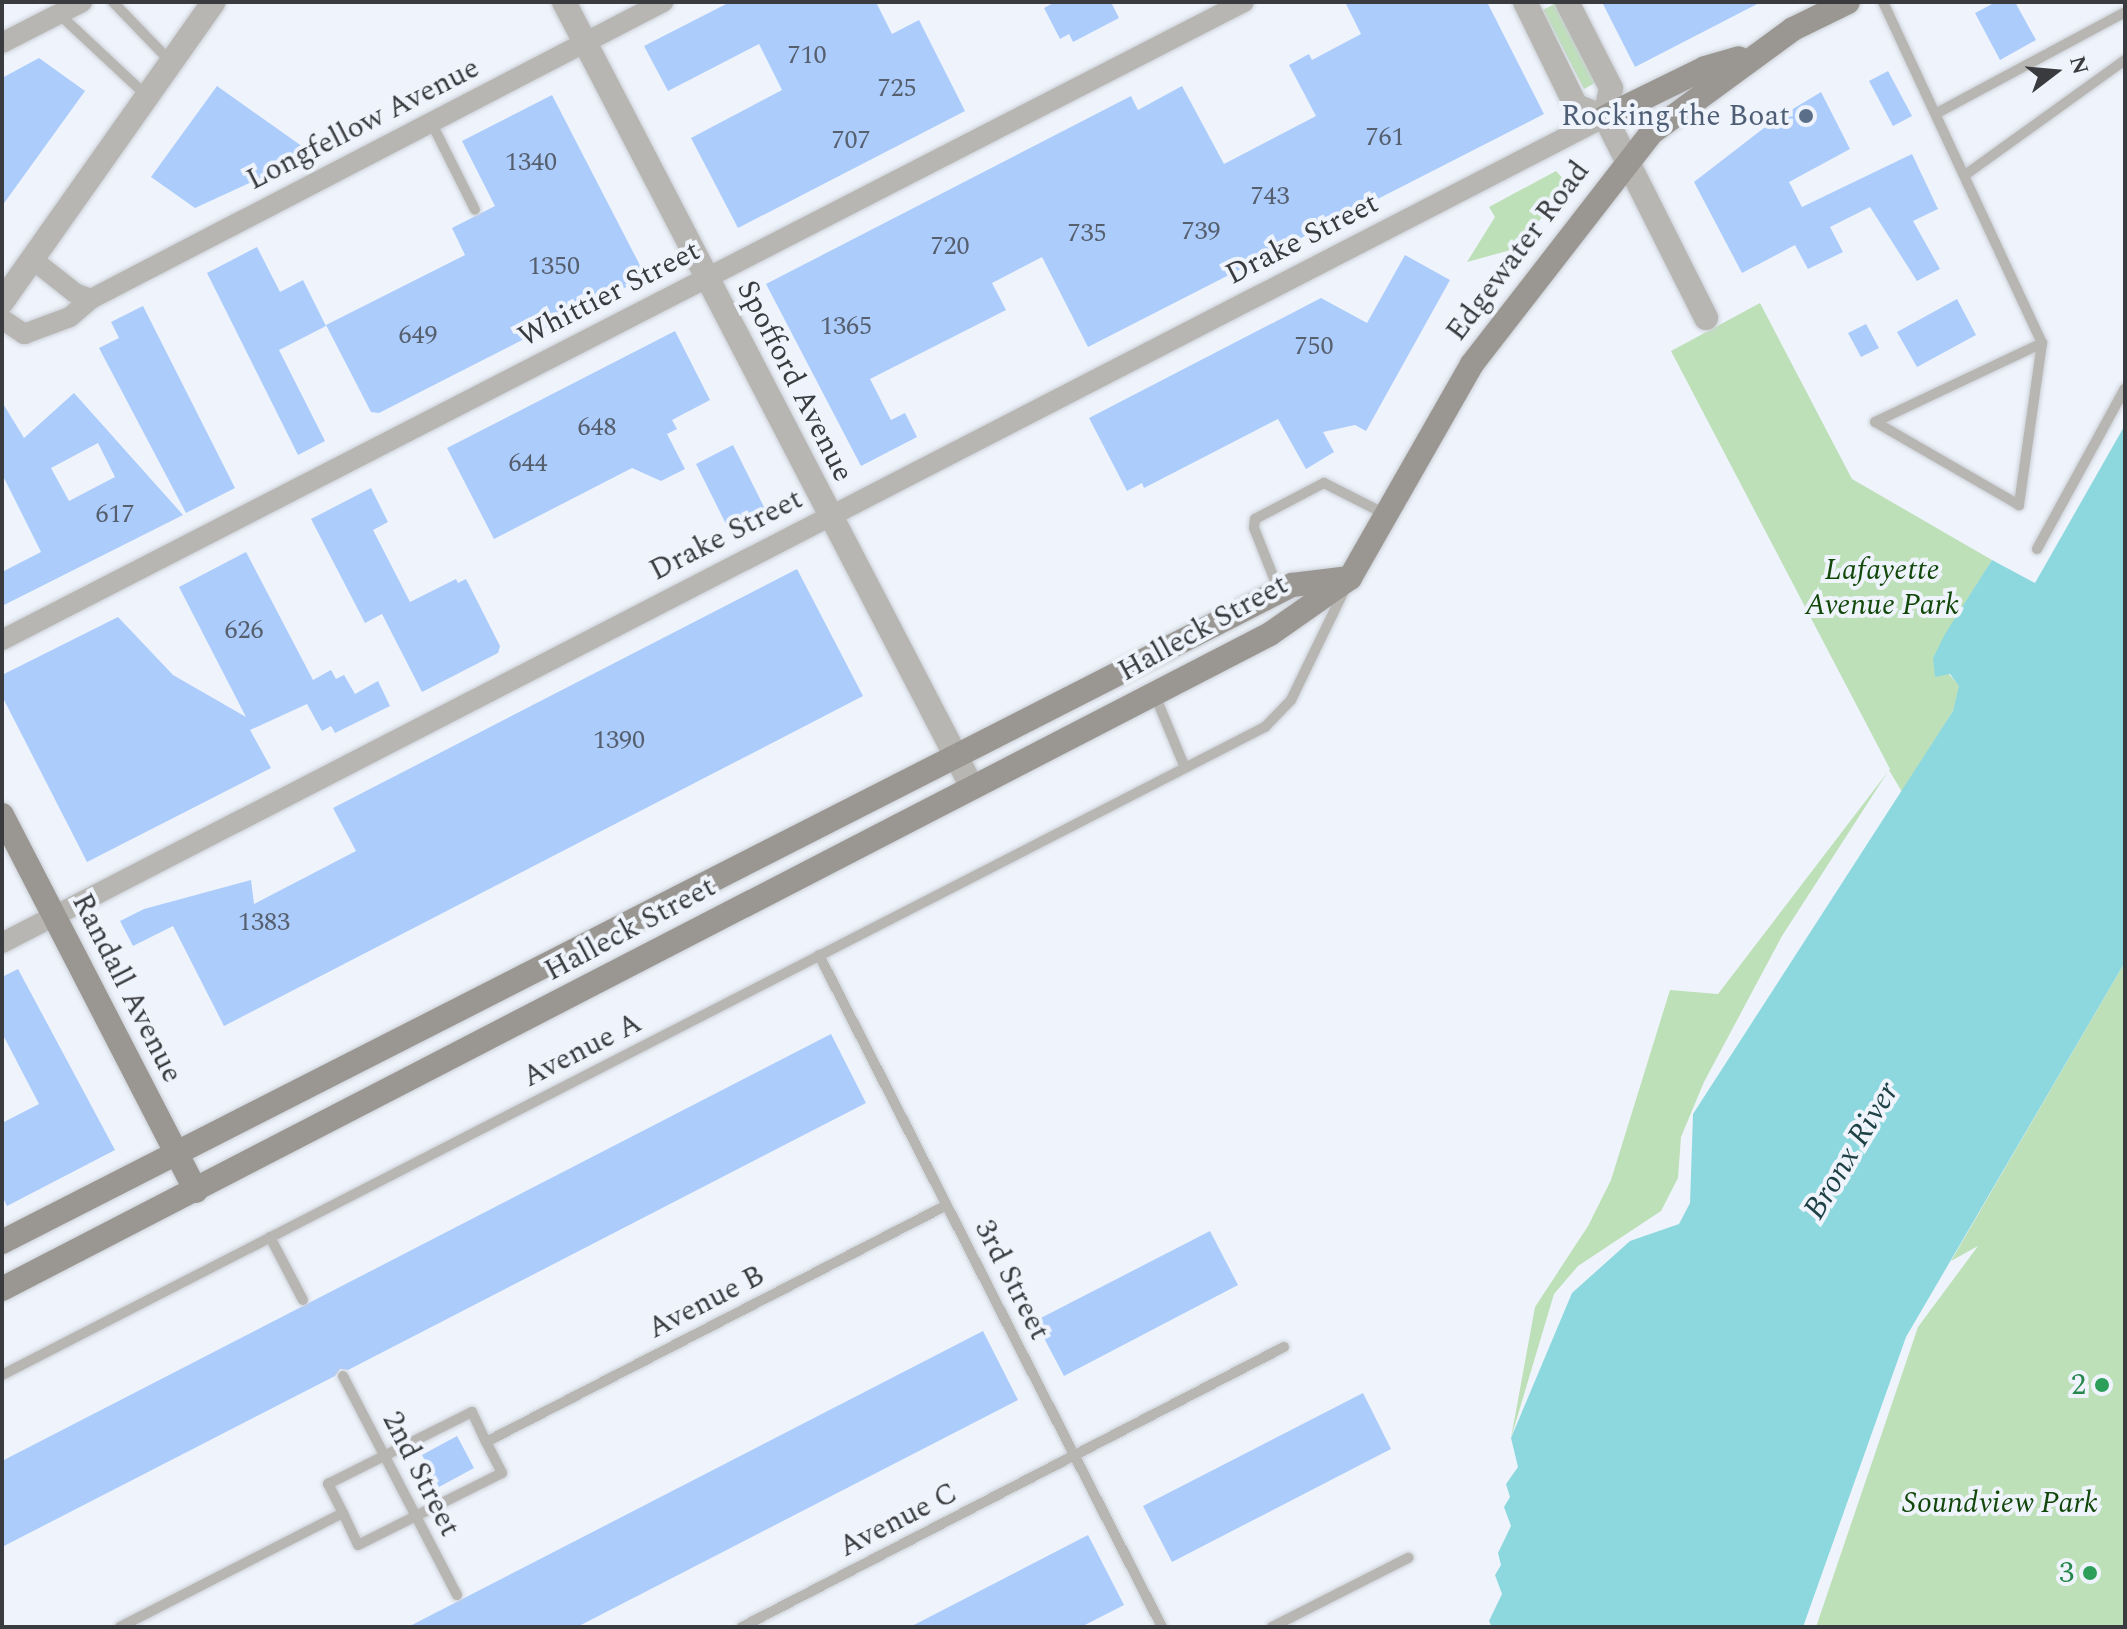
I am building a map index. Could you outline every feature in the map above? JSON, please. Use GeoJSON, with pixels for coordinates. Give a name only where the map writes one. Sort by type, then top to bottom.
{"type":"FeatureCollection","features":[{"type":"Feature","properties":{"kind":"main road","name":"Edgewater Road"},"geometry":{"type":"LineString","coordinates":[[1350,578],[1472,364],[1626,160],[1679,110],[1760,52],[1848,2]]}},
{"type":"Feature","properties":{"kind":"main road"},"geometry":{"type":"LineString","coordinates":[[1605,117],[1705,68],[1760,52]]}},
{"type":"Feature","properties":{"kind":"main road","name":"Halleck Street"},"geometry":{"type":"LineString","coordinates":[[2,1242],[1279,591],[1350,578]]}},
{"type":"Feature","properties":{"kind":"main road","name":"Halleck Street"},"geometry":{"type":"LineString","coordinates":[[2,1289],[1270,634],[1350,578]]}},
{"type":"Feature","properties":{"kind":"main road","name":"Randall Avenue"},"geometry":{"type":"LineString","coordinates":[[2,815],[196,1191]]}},
{"type":"Feature","properties":{"kind":"street"},"geometry":{"type":"LineString","coordinates":[[2,43],[82,2]]}},
{"type":"Feature","properties":{"kind":"street"},"geometry":{"type":"LineString","coordinates":[[2,302],[214,2]]}},
{"type":"Feature","properties":{"kind":"street","name":"Spofford Avenue"},"geometry":{"type":"LineString","coordinates":[[564,2],[972,787]]}},
{"type":"Feature","properties":{"kind":"street","name":"Longfellow Avenue"},"geometry":{"type":"LineString","coordinates":[[2,319],[24,334],[70,317],[91,299],[663,2]]}},
{"type":"Feature","properties":{"kind":"street","name":"Whittier Street"},"geometry":{"type":"LineString","coordinates":[[2,640],[1242,2]]}},
{"type":"Feature","properties":{"kind":"street"},"geometry":{"type":"LineString","coordinates":[[1525,2],[1576,106],[1605,117]]}},
{"type":"Feature","properties":{"kind":"street"},"geometry":{"type":"LineString","coordinates":[[1567,2],[1611,88],[1605,117],[1706,318]]}},
{"type":"Feature","properties":{"kind":"street","name":"Drake Street"},"geometry":{"type":"LineString","coordinates":[[2,943],[1605,117]]}},
{"type":"Feature","properties":{"kind":"street"},"geometry":{"type":"LineString","coordinates":[[32,259],[75,293],[91,299]]}},
{"type":"Feature","properties":{"kind":"lane"},"geometry":{"type":"LineString","coordinates":[[113,2],[171,62]]}},
{"type":"Feature","properties":{"kind":"lane"},"geometry":{"type":"LineString","coordinates":[[1883,2],[2042,343],[2019,505],[1875,422],[2042,343]]}},
{"type":"Feature","properties":{"kind":"lane"},"geometry":{"type":"LineString","coordinates":[[1937,113],[2125,12]]}},
{"type":"Feature","properties":{"kind":"lane"},"geometry":{"type":"LineString","coordinates":[[59,14],[147,96]]}},
{"type":"Feature","properties":{"kind":"lane"},"geometry":{"type":"LineString","coordinates":[[1965,175],[2125,60]]}},
{"type":"Feature","properties":{"kind":"lane"},"geometry":{"type":"LineString","coordinates":[[431,122],[475,210]]}},
{"type":"Feature","properties":{"kind":"lane"},"geometry":{"type":"LineString","coordinates":[[2037,549],[2125,388]]}},
{"type":"Feature","properties":{"kind":"lane"},"geometry":{"type":"LineString","coordinates":[[1279,591],[1254,528],[1255,519],[1324,483],[1385,514]]}},
{"type":"Feature","properties":{"kind":"lane","name":"Avenue A"},"geometry":{"type":"LineString","coordinates":[[2,1375],[1277,718],[1291,700],[1350,578]]}},
{"type":"Feature","properties":{"kind":"lane"},"geometry":{"type":"LineString","coordinates":[[1154,693],[1185,768]]}},
{"type":"Feature","properties":{"kind":"lane","name":"3rd Street"},"geometry":{"type":"LineString","coordinates":[[819,955],[1162,1627]]}},
{"type":"Feature","properties":{"kind":"lane","name":"Avenue B"},"geometry":{"type":"LineString","coordinates":[[486,1442],[947,1205]]}},
{"type":"Feature","properties":{"kind":"lane"},"geometry":{"type":"LineString","coordinates":[[270,1237],[303,1300]]}},
{"type":"Feature","properties":{"kind":"lane","name":"Avenue C"},"geometry":{"type":"LineString","coordinates":[[742,1627],[1284,1347]]}},
{"type":"Feature","properties":{"kind":"lane","name":"2nd Street"},"geometry":{"type":"LineString","coordinates":[[343,1376],[457,1595]]}},
{"type":"Feature","properties":{"kind":"lane"},"geometry":{"type":"LineString","coordinates":[[472,1412],[502,1473],[358,1545],[328,1484],[385,1455],[472,1412]]}},
{"type":"Feature","properties":{"kind":"lane"},"geometry":{"type":"LineString","coordinates":[[120,1627],[343,1513]]}},
{"type":"Feature","properties":{"kind":"lane"},"geometry":{"type":"LineString","coordinates":[[1272,1627],[1408,1558]]}},
{"type":"Feature","properties":{"kind":"green space"},"geometry":{"type":"Polygon","coordinates":[[[1556,3],[1597,82],[1584,89],[1543,10],[1556,3]]]}},
{"type":"Feature","properties":{"kind":"green space"},"geometry":{"type":"Polygon","coordinates":[[[1556,171],[1568,184],[1518,248],[1467,262],[1495,217],[1489,207],[1556,171]]]}},
{"type":"Feature","properties":{"kind":"green space","name":"Lafayette Avenue Park"},"geometry":{"type":"Polygon","coordinates":[[[1760,303],[1852,479],[1992,560],[1933,658],[1960,686],[1953,711],[1902,792],[1671,351],[1760,303]]]}},
{"type":"Feature","properties":{"kind":"green space"},"geometry":{"type":"Polygon","coordinates":[[[1888,772],[1782,936],[1704,1082],[1681,1137],[1678,1178],[1661,1211],[1578,1266],[1554,1294],[1511,1438],[1535,1307],[1588,1226],[1611,1180],[1670,990],[1718,994],[1888,772]]]}},
{"type":"Feature","properties":{"kind":"green space","name":"Soundview Park"},"geometry":{"type":"Polygon","coordinates":[[[2125,962],[2125,1627],[1816,1627],[1918,1327],[1978,1246],[1951,1261],[2125,962]]]}},
{"type":"Feature","properties":{"kind":"water","name":"Bronx River"},"geometry":{"type":"Polygon","coordinates":[[[2125,425],[2125,962],[1906,1337],[1803,1627],[1492,1627],[1489,1621],[1502,1594],[1495,1575],[1501,1565],[1498,1553],[1511,1526],[1504,1507],[1510,1497],[1506,1484],[1518,1467],[1511,1438],[1572,1293],[1630,1241],[1679,1224],[1690,1203],[1693,1114],[1953,711],[1959,686],[1950,674],[1935,677],[1933,658],[1945,634],[1992,560],[2035,583],[2125,425]]]}},
{"type":"Feature","properties":{"kind":"building"},"geometry":{"type":"Polygon","coordinates":[[[730,2],[876,2],[892,34],[919,20],[965,111],[738,228],[691,138],[782,90],[759,44],[668,91],[644,46],[730,2]]]}},
{"type":"Feature","properties":{"kind":"building"},"geometry":{"type":"Polygon","coordinates":[[[1055,2],[1111,2],[1119,18],[1073,42],[1069,34],[1060,39],[1044,8],[1055,2]]]}},
{"type":"Feature","properties":{"kind":"building"},"geometry":{"type":"Polygon","coordinates":[[[1345,2],[1487,2],[1544,114],[1088,347],[1042,257],[992,283],[1006,310],[870,379],[891,420],[905,413],[917,437],[861,466],[766,284],[1131,96],[1138,110],[1182,86],[1224,164],[1316,116],[1289,65],[1309,54],[1312,60],[1361,34],[1345,2]]]}},
{"type":"Feature","properties":{"kind":"building"},"geometry":{"type":"Polygon","coordinates":[[[1602,2],[1761,2],[1635,67],[1602,2]]]}},
{"type":"Feature","properties":{"kind":"building"},"geometry":{"type":"Polygon","coordinates":[[[1996,2],[2015,2],[2036,40],[2000,60],[1975,13],[1996,2]]]}},
{"type":"Feature","properties":{"kind":"building"},"geometry":{"type":"Polygon","coordinates":[[[39,58],[85,91],[2,206],[2,78],[39,58]]]}},
{"type":"Feature","properties":{"kind":"building"},"geometry":{"type":"Polygon","coordinates":[[[1888,71],[1912,116],[1893,126],[1869,81],[1888,71]]]}},
{"type":"Feature","properties":{"kind":"building"},"geometry":{"type":"Polygon","coordinates":[[[217,86],[313,154],[195,208],[151,177],[217,86]]]}},
{"type":"Feature","properties":{"kind":"building"},"geometry":{"type":"Polygon","coordinates":[[[1821,92],[1850,149],[1789,182],[1802,207],[1912,154],[1938,209],[1913,221],[1940,269],[1917,281],[1870,207],[1830,227],[1843,252],[1808,269],[1795,245],[1742,273],[1694,182],[1773,121],[1821,92]]]}},
{"type":"Feature","properties":{"kind":"building"},"geometry":{"type":"Polygon","coordinates":[[[552,95],[646,277],[379,413],[371,412],[326,325],[465,255],[452,228],[495,206],[462,141],[552,95]]]}},
{"type":"Feature","properties":{"kind":"building"},"geometry":{"type":"Polygon","coordinates":[[[257,247],[280,292],[303,280],[326,326],[279,350],[325,441],[298,455],[207,273],[257,247]]]}},
{"type":"Feature","properties":{"kind":"building"},"geometry":{"type":"Polygon","coordinates":[[[1405,255],[1450,280],[1366,431],[1355,425],[1323,432],[1334,452],[1306,469],[1278,419],[1144,488],[1142,483],[1127,491],[1089,418],[1321,298],[1367,323],[1405,255]]]}},
{"type":"Feature","properties":{"kind":"building"},"geometry":{"type":"Polygon","coordinates":[[[1957,299],[1976,335],[1917,367],[1897,332],[1957,299]]]}},
{"type":"Feature","properties":{"kind":"building"},"geometry":{"type":"Polygon","coordinates":[[[143,306],[235,488],[186,513],[99,348],[119,338],[111,322],[143,306]]]}},
{"type":"Feature","properties":{"kind":"building"},"geometry":{"type":"Polygon","coordinates":[[[1866,324],[1879,348],[1861,357],[1848,333],[1866,324]]]}},
{"type":"Feature","properties":{"kind":"building"},"geometry":{"type":"Polygon","coordinates":[[[675,331],[710,400],[672,420],[677,429],[667,434],[685,469],[661,481],[632,468],[494,539],[447,448],[675,331]]]}},
{"type":"Feature","properties":{"kind":"building"},"geometry":{"type":"Polygon","coordinates":[[[74,393],[183,515],[2,606],[2,572],[41,552],[2,474],[2,402],[24,438],[74,393]],[[98,443],[51,468],[69,501],[115,477],[98,443]]]}},
{"type":"Feature","properties":{"kind":"building"},"geometry":{"type":"Polygon","coordinates":[[[733,445],[765,509],[728,528],[696,464],[733,445]]]}},
{"type":"Feature","properties":{"kind":"building"},"geometry":{"type":"Polygon","coordinates":[[[371,488],[388,522],[373,530],[410,602],[456,579],[458,583],[466,579],[500,646],[498,653],[422,692],[382,614],[365,623],[311,519],[371,488]]]}},
{"type":"Feature","properties":{"kind":"building"},"geometry":{"type":"Polygon","coordinates":[[[246,552],[313,680],[331,670],[336,679],[344,675],[355,694],[378,681],[390,706],[335,733],[331,726],[322,731],[307,704],[250,730],[271,768],[87,862],[2,696],[2,675],[118,617],[173,675],[246,717],[179,587],[246,552]]]}},
{"type":"Feature","properties":{"kind":"building"},"geometry":{"type":"Polygon","coordinates":[[[797,569],[863,696],[224,1026],[173,926],[133,946],[120,921],[144,909],[251,880],[254,904],[356,851],[333,808],[797,569]]]}},
{"type":"Feature","properties":{"kind":"building"},"geometry":{"type":"Polygon","coordinates":[[[18,969],[115,1150],[7,1206],[2,1196],[2,1123],[39,1104],[2,1033],[2,977],[18,969]]]}},
{"type":"Feature","properties":{"kind":"building"},"geometry":{"type":"Polygon","coordinates":[[[831,1034],[866,1103],[348,1370],[340,1369],[335,1376],[2,1547],[2,1461],[831,1034]]]}},
{"type":"Feature","properties":{"kind":"building"},"geometry":{"type":"Polygon","coordinates":[[[1210,1231],[1238,1285],[1064,1376],[1035,1321],[1210,1231]]]}},
{"type":"Feature","properties":{"kind":"building"},"geometry":{"type":"Polygon","coordinates":[[[983,1331],[1018,1400],[577,1627],[408,1627],[983,1331]]]}},
{"type":"Feature","properties":{"kind":"building"},"geometry":{"type":"Polygon","coordinates":[[[1363,1393],[1391,1449],[1172,1562],[1143,1506],[1363,1393]]]}},
{"type":"Feature","properties":{"kind":"building"},"geometry":{"type":"Polygon","coordinates":[[[457,1436],[474,1468],[439,1487],[422,1455],[457,1436]]]}},
{"type":"Feature","properties":{"kind":"building"},"geometry":{"type":"Polygon","coordinates":[[[1088,1535],[1124,1605],[1081,1627],[910,1627],[1088,1535]]]}},
{"type":"Feature","properties":{"kind":"place","name":"Rocking the Boat"},"geometry":{"type":"Point","coordinates":[1806,116]}},
{"type":"Feature","properties":{"kind":"place","name":"2"},"geometry":{"type":"Point","coordinates":[2102,1385]}},
{"type":"Feature","properties":{"kind":"place","name":"3"},"geometry":{"type":"Point","coordinates":[2090,1573]}}]}
